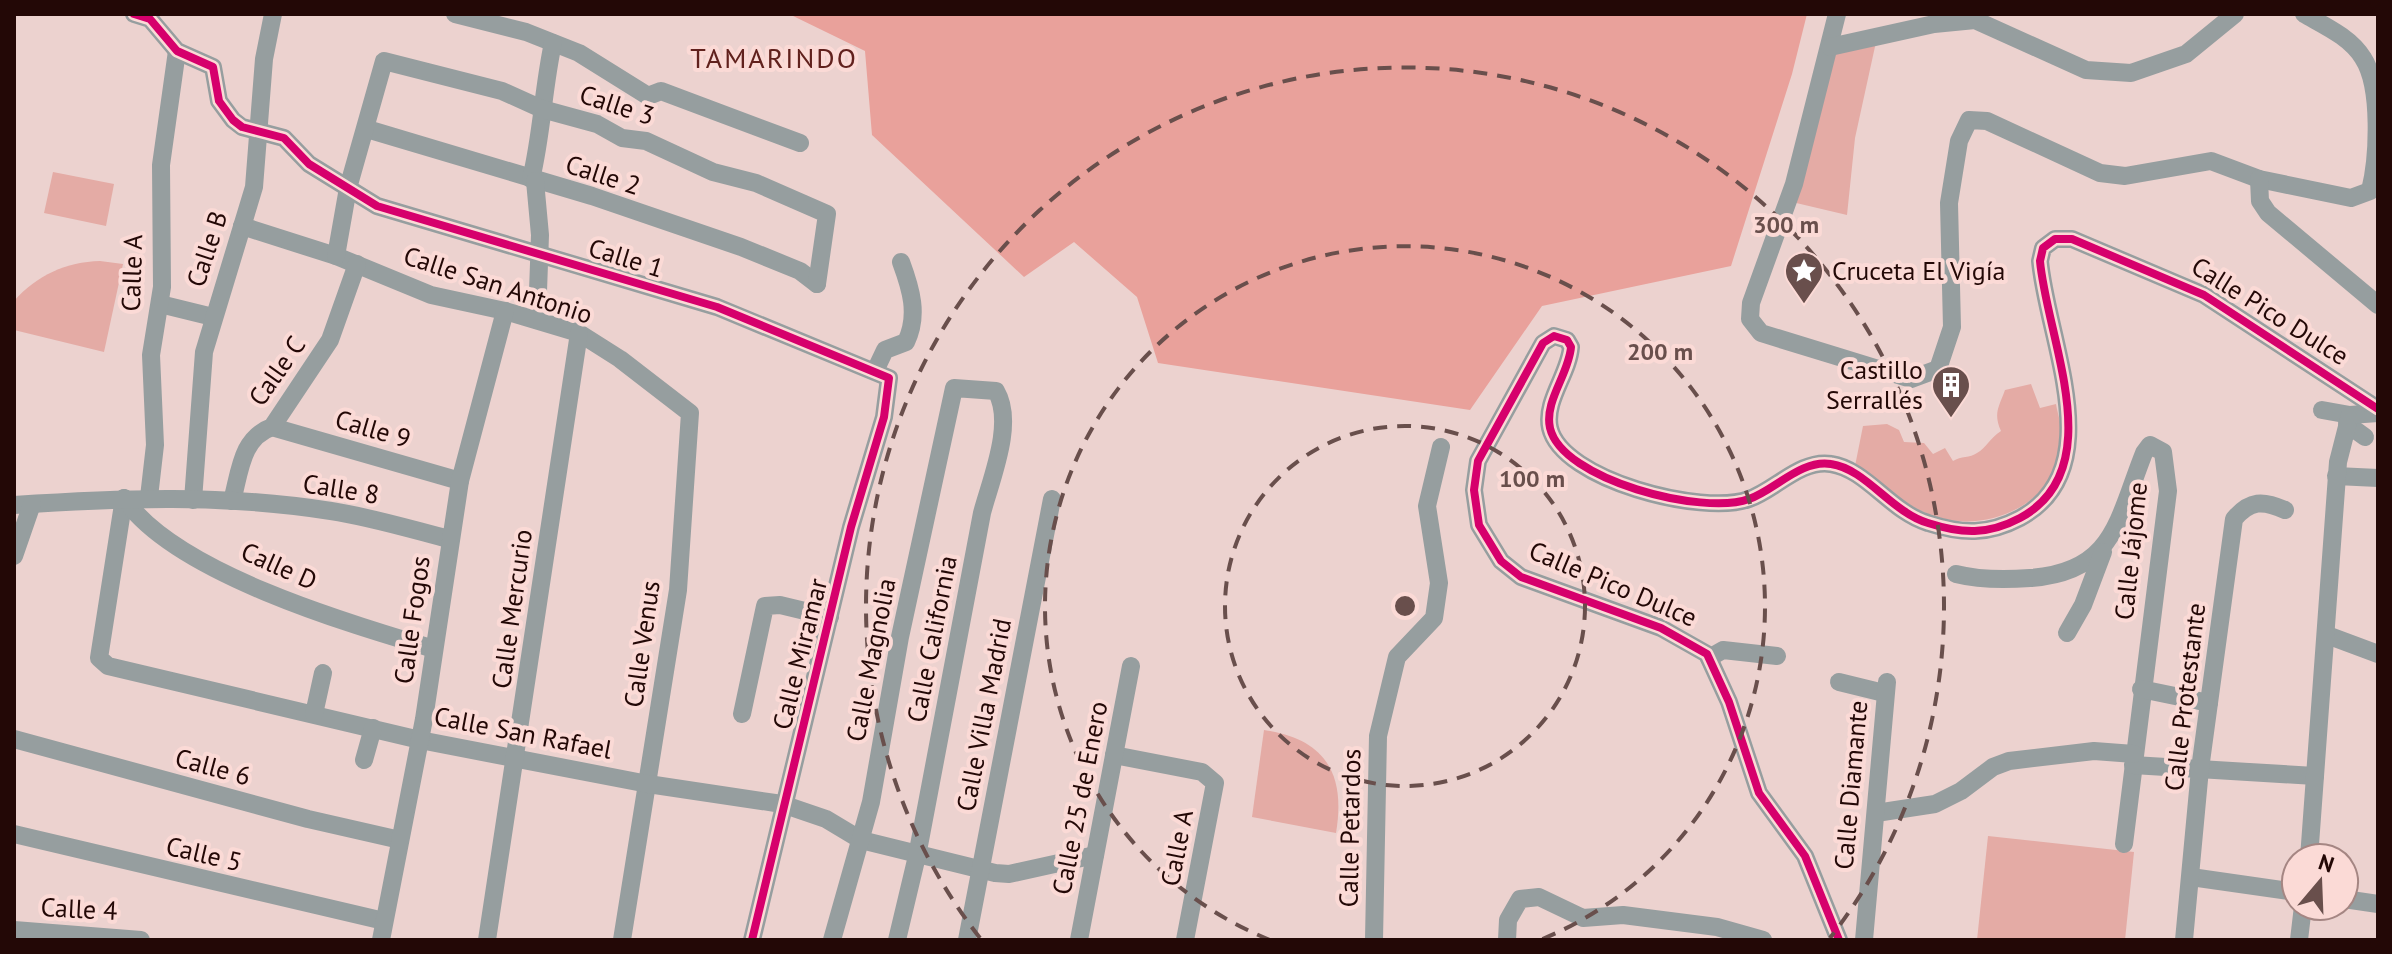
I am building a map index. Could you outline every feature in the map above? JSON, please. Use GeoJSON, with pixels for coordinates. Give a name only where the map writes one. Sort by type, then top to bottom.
{"type":"FeatureCollection","features":[{"type":"Feature","properties":{"kind":"street"},"geometry":{"type":"LineString","coordinates":[[134,14],[150,19],[177,51]]}},
{"type":"Feature","properties":{"kind":"street","name":"Calle B"},"geometry":{"type":"LineString","coordinates":[[193,500],[204,352],[254,187],[264,59],[273,14]]}},
{"type":"Feature","properties":{"kind":"street"},"geometry":{"type":"LineString","coordinates":[[455,14],[579,53],[648,96],[661,91],[800,143]]}},
{"type":"Feature","properties":{"kind":"street"},"geometry":{"type":"LineString","coordinates":[[1837,14],[1794,184],[1751,303],[1750,319],[1761,333],[1911,379],[1938,369],[1952,327],[1949,203],[1959,141],[1969,120],[1987,121],[2100,173],[2125,176],[2211,161],[2259,179],[2351,198],[2374,194],[2377,164],[2373,82],[2364,59],[2349,41],[2304,14]]}},
{"type":"Feature","properties":{"kind":"street"},"geometry":{"type":"LineString","coordinates":[[1830,47],[1934,24],[1975,20],[2086,70],[2131,73],[2186,54],[2235,14]]}},
{"type":"Feature","properties":{"kind":"street"},"geometry":{"type":"LineString","coordinates":[[537,320],[539,253],[533,180],[543,132],[542,109],[553,43]]}},
{"type":"Feature","properties":{"kind":"street","name":"Calle 1"},"geometry":{"type":"LineString","coordinates":[[177,51],[213,67],[219,101],[242,127],[289,141],[309,164],[377,206],[717,307],[882,375]]}},
{"type":"Feature","properties":{"kind":"street","name":"Calle A"},"geometry":{"type":"LineString","coordinates":[[149,497],[155,445],[151,355],[160,304],[161,165],[177,51]]}},
{"type":"Feature","properties":{"kind":"street","name":"Calle 3"},"geometry":{"type":"LineString","coordinates":[[367,129],[384,61],[502,91],[542,109],[597,124],[622,138],[646,141],[713,172],[756,183],[827,214],[817,284]]}},
{"type":"Feature","properties":{"kind":"street"},"geometry":{"type":"LineString","coordinates":[[336,256],[348,188],[367,129]]}},
{"type":"Feature","properties":{"kind":"street","name":"Calle 2"},"geometry":{"type":"LineString","coordinates":[[367,129],[592,196],[741,247],[800,271],[817,284]]}},
{"type":"Feature","properties":{"kind":"street"},"geometry":{"type":"LineString","coordinates":[[2259,179],[2260,201],[2268,213],[2378,305]]}},
{"type":"Feature","properties":{"kind":"street","name":"Calle San Antonio"},"geometry":{"type":"LineString","coordinates":[[242,226],[336,256],[431,295],[505,311],[579,333],[681,404]]}},
{"type":"Feature","properties":{"kind":"street","name":"Calle Pico Dulce"},"geometry":{"type":"LineString","coordinates":[[1839,940],[1805,856],[1759,793],[1729,702],[1709,658],[1661,628],[1521,577],[1501,561],[1479,525],[1474,505],[1478,461],[1532,361],[1548,339],[1561,336],[1571,347],[1552,407],[1551,431],[1563,451],[1588,467],[1656,496],[1712,505],[1748,500],[1809,467],[1831,464],[1850,471],[1911,517],[1966,532],[1992,530],[2037,509],[2056,488],[2067,462],[2070,429],[2040,261],[2043,248],[2055,239],[2072,239],[2204,295],[2378,411]]}},
{"type":"Feature","properties":{"kind":"street"},"geometry":{"type":"LineString","coordinates":[[882,375],[885,350],[906,342],[909,336],[914,306],[901,262]]}},
{"type":"Feature","properties":{"kind":"street","name":"Calle C"},"geometry":{"type":"LineString","coordinates":[[227,501],[252,437],[272,427],[330,340],[357,264]]}},
{"type":"Feature","properties":{"kind":"street"},"geometry":{"type":"LineString","coordinates":[[160,304],[213,317]]}},
{"type":"Feature","properties":{"kind":"street","name":"Calle Fogos"},"geometry":{"type":"LineString","coordinates":[[382,931],[420,740],[460,481],[505,311]]}},
{"type":"Feature","properties":{"kind":"street","name":"Calle Mercurio"},"geometry":{"type":"LineString","coordinates":[[487,940],[579,333]]}},
{"type":"Feature","properties":{"kind":"street","name":"Calle Miramar"},"geometry":{"type":"LineString","coordinates":[[752,940],[782,804],[884,417],[882,375]]}},
{"type":"Feature","properties":{"kind":"street","name":"Calle Magnolia"},"geometry":{"type":"LineString","coordinates":[[832,940],[861,840],[954,388]]}},
{"type":"Feature","properties":{"kind":"street","name":"Calle California"},"geometry":{"type":"LineString","coordinates":[[897,940],[917,856],[1005,407],[996,391],[954,388]]}},
{"type":"Feature","properties":{"kind":"street","name":"Calle Venus"},"geometry":{"type":"LineString","coordinates":[[622,940],[678,590],[690,413],[681,404]]}},
{"type":"Feature","properties":{"kind":"street"},"geometry":{"type":"LineString","coordinates":[[2322,410],[2348,420],[2365,437]]}},
{"type":"Feature","properties":{"kind":"street"},"geometry":{"type":"LineString","coordinates":[[2348,420],[2378,411]]}},
{"type":"Feature","properties":{"kind":"street"},"geometry":{"type":"LineString","coordinates":[[2310,842],[2336,476],[2348,420]]}},
{"type":"Feature","properties":{"kind":"street","name":"Calle 9"},"geometry":{"type":"LineString","coordinates":[[272,427],[460,481]]}},
{"type":"Feature","properties":{"kind":"street","name":"Calle Jájome"},"geometry":{"type":"LineString","coordinates":[[1956,574],[2003,580],[2061,574],[2083,568],[2106,541],[2144,453],[2150,445],[2158,446],[2163,452],[2168,491],[2124,844]]}},
{"type":"Feature","properties":{"kind":"street","name":"Calle Petardos"},"geometry":{"type":"LineString","coordinates":[[1374,940],[1378,736],[1397,657],[1434,618],[1439,590],[1427,506],[1441,447]]}},
{"type":"Feature","properties":{"kind":"street"},"geometry":{"type":"LineString","coordinates":[[2336,476],[2378,478]]}},
{"type":"Feature","properties":{"kind":"street"},"geometry":{"type":"LineString","coordinates":[[14,556],[23,504],[149,497],[193,500]]}},
{"type":"Feature","properties":{"kind":"street","name":"Calle San Rafael"},"geometry":{"type":"LineString","coordinates":[[124,498],[102,625],[101,662],[169,682],[420,740],[648,784],[782,804],[826,819],[861,840],[980,870],[1009,874],[1095,855]]}},
{"type":"Feature","properties":{"kind":"street","name":"Calle D"},"geometry":{"type":"LineString","coordinates":[[124,498],[137,518],[166,540],[223,570],[324,614],[434,649]]}},
{"type":"Feature","properties":{"kind":"street","name":"Calle Villa Madrid"},"geometry":{"type":"LineString","coordinates":[[967,940],[1052,499]]}},
{"type":"Feature","properties":{"kind":"street","name":"Calle 8"},"geometry":{"type":"LineString","coordinates":[[193,500],[331,511],[449,539]]}},
{"type":"Feature","properties":{"kind":"street","name":"Calle Protestante"},"geometry":{"type":"LineString","coordinates":[[2184,940],[2200,769],[2234,519],[2245,507],[2257,502],[2285,510]]}},
{"type":"Feature","properties":{"kind":"street"},"geometry":{"type":"LineString","coordinates":[[2067,633],[2083,605],[2106,541]]}},
{"type":"Feature","properties":{"kind":"street"},"geometry":{"type":"LineString","coordinates":[[742,714],[765,606],[791,607],[830,617]]}},
{"type":"Feature","properties":{"kind":"street"},"geometry":{"type":"LineString","coordinates":[[2327,635],[2378,654]]}},
{"type":"Feature","properties":{"kind":"street"},"geometry":{"type":"LineString","coordinates":[[1709,658],[1723,650],[1777,656]]}},
{"type":"Feature","properties":{"kind":"street","name":"Calle 25 de Enero"},"geometry":{"type":"LineString","coordinates":[[1079,940],[1131,666]]}},
{"type":"Feature","properties":{"kind":"street"},"geometry":{"type":"LineString","coordinates":[[314,714],[323,673]]}},
{"type":"Feature","properties":{"kind":"street","name":"Calle Diamante"},"geometry":{"type":"LineString","coordinates":[[1839,682],[1885,688],[1864,940]]}},
{"type":"Feature","properties":{"kind":"street"},"geometry":{"type":"LineString","coordinates":[[2141,689],[2209,703]]}},
{"type":"Feature","properties":{"kind":"street"},"geometry":{"type":"LineString","coordinates":[[364,760],[373,728]]}},
{"type":"Feature","properties":{"kind":"street","name":"Calle 6"},"geometry":{"type":"LineString","coordinates":[[14,739],[400,840]]}},
{"type":"Feature","properties":{"kind":"street"},"geometry":{"type":"LineString","coordinates":[[1876,813],[1935,804],[1961,791],[1993,767],[2009,761],[2094,751],[2200,769],[2315,776]]}},
{"type":"Feature","properties":{"kind":"street","name":"Calle A"},"geometry":{"type":"LineString","coordinates":[[1114,755],[1210,776],[1215,790],[1185,940]]}},
{"type":"Feature","properties":{"kind":"street","name":"Calle 5"},"geometry":{"type":"LineString","coordinates":[[14,834],[382,931]]}},
{"type":"Feature","properties":{"kind":"street"},"geometry":{"type":"LineString","coordinates":[[2191,877],[2280,890]]}},
{"type":"Feature","properties":{"kind":"street"},"geometry":{"type":"LineString","coordinates":[[1507,940],[1508,920],[1520,899],[1539,897],[1583,918],[1623,915],[1717,927],[1763,940]]}},
{"type":"Feature","properties":{"kind":"street","name":"Calle 4"},"geometry":{"type":"LineString","coordinates":[[20,934],[34,930],[141,940]]}},
{"type":"Feature","properties":{"kind":"shaded area"},"geometry":{"type":"Polygon","coordinates":[[[789,14],[1807,14],[1792,74],[1731,266],[1542,306],[1470,410],[1158,363],[1137,297],[1074,242],[1024,277],[872,135],[865,51],[789,14]]]}},
{"type":"Feature","properties":{"kind":"shaded area"},"geometry":{"type":"Polygon","coordinates":[[[1876,42],[1855,138],[1847,215],[1792,202],[1830,56],[1876,42]]]}},
{"type":"Feature","properties":{"kind":"shaded area"},"geometry":{"type":"Polygon","coordinates":[[[53,172],[114,184],[106,226],[44,213],[53,172]]]}},
{"type":"Feature","properties":{"kind":"shaded area"},"geometry":{"type":"Polygon","coordinates":[[[100,261],[123,264],[104,352],[14,330],[14,301],[32,284],[64,267],[100,261]]]}},
{"type":"Feature","properties":{"kind":"shaded area"},"geometry":{"type":"Polygon","coordinates":[[[2031,384],[2040,408],[2056,404],[2062,436],[2059,461],[2038,494],[2004,515],[1965,521],[1932,515],[1897,497],[1855,466],[1863,426],[1887,424],[1899,430],[1904,442],[1924,443],[1933,454],[1945,448],[1953,461],[1974,455],[2001,431],[1997,415],[2005,390],[2031,384]]]}},
{"type":"Feature","properties":{"kind":"shaded area"},"geometry":{"type":"Polygon","coordinates":[[[1264,730],[1302,741],[1327,762],[1338,793],[1336,833],[1252,817],[1264,730]]]}},
{"type":"Feature","properties":{"kind":"shaded area"},"geometry":{"type":"Polygon","coordinates":[[[1988,836],[2134,852],[2125,940],[1977,940],[1988,836]]]}},
{"type":"Feature","properties":{"kind":"cycle path"},"geometry":{"type":"LineString","coordinates":[[134,14],[150,19],[177,51],[213,67],[219,101],[233,120],[242,127],[284,138],[309,164],[377,206],[717,307],[889,378],[884,417],[851,527],[752,940]]}},
{"type":"Feature","properties":{"kind":"cycle path"},"geometry":{"type":"LineString","coordinates":[[1839,940],[1805,856],[1759,793],[1729,702],[1707,654],[1661,628],[1521,577],[1501,561],[1479,525],[1474,490],[1478,461],[1543,343],[1554,336],[1567,340],[1571,347],[1550,408],[1550,428],[1560,447],[1606,478],[1669,498],[1728,503],[1759,495],[1809,466],[1831,464],[1856,474],[1915,518],[1964,531],[1997,528],[2020,518],[2047,496],[2062,468],[2068,436],[2067,401],[2040,261],[2043,248],[2055,239],[2072,239],[2204,295],[2378,409]]}},
{"type":"Feature","properties":{"kind":"place","name":"Cruceta El Vigía"},"geometry":{"type":"Point","coordinates":[1804,305]}},
{"type":"Feature","properties":{"kind":"place","name":"Castillo Serrallés"},"geometry":{"type":"Point","coordinates":[1951,419]}},
{"type":"Feature","properties":{"kind":"district","name":"TAMARINDO"},"geometry":{"type":"Point","coordinates":[774,58]}}]}
